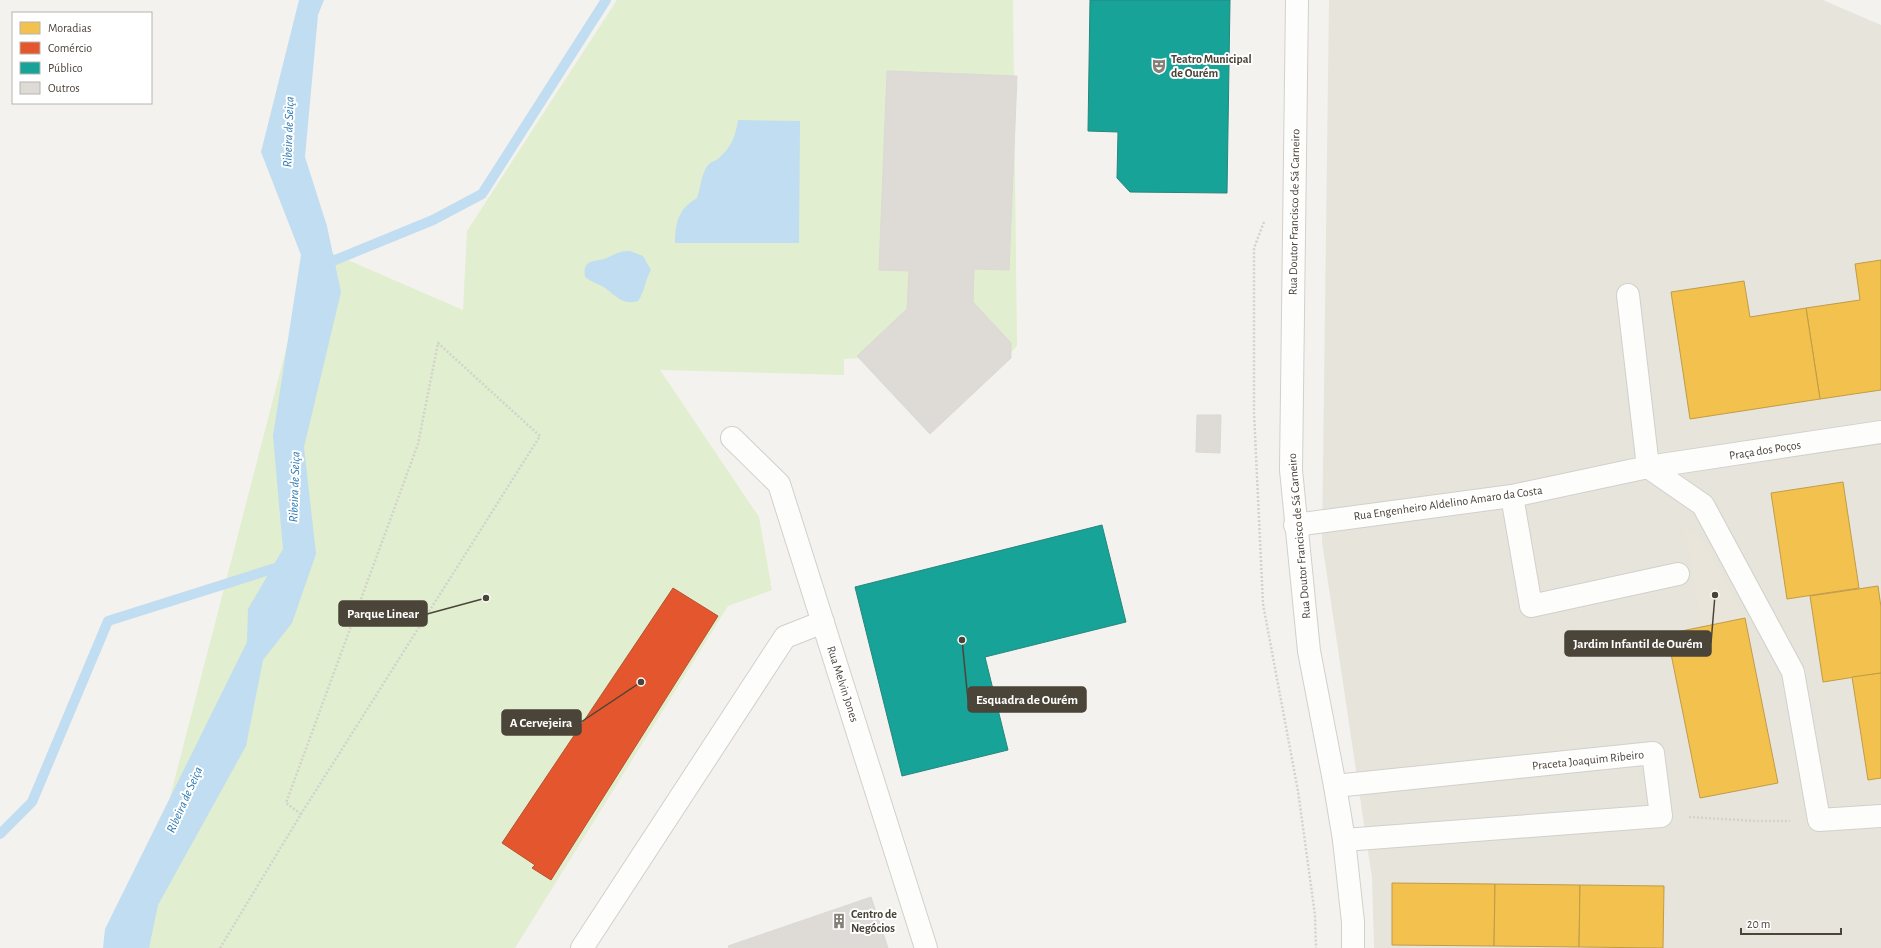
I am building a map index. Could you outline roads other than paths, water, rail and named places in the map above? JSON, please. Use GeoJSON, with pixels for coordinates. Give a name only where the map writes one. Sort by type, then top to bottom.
{"type":"FeatureCollection","features":[{"type":"Feature","properties":{"kind":"street","name":"Rua Doutor Francisco de Sá Carneiro"},"geometry":{"type":"LineString","coordinates":[[1297,0],[1291,464],[1309,651],[1344,840],[1353,922],[1353,948]]}},
{"type":"Feature","properties":{"kind":"street"},"geometry":{"type":"LineString","coordinates":[[1628,295],[1648,467],[1702,505],[1793,672],[1818,820],[1881,816]]}},
{"type":"Feature","properties":{"kind":"street","name":"Praça dos Poços"},"geometry":{"type":"LineString","coordinates":[[1648,467],[1881,432]]}},
{"type":"Feature","properties":{"kind":"street","name":"Rua Melvin Jones"},"geometry":{"type":"LineString","coordinates":[[732,438],[779,484],[824,622],[926,948]]}},
{"type":"Feature","properties":{"kind":"street","name":"Rua Engenheiro Aldelino Amaro da Costa"},"geometry":{"type":"LineString","coordinates":[[1296,525],[1512,496],[1648,467]]}},
{"type":"Feature","properties":{"kind":"street"},"geometry":{"type":"LineString","coordinates":[[1512,496],[1531,606],[1678,574]]}},
{"type":"Feature","properties":{"kind":"street"},"geometry":{"type":"LineString","coordinates":[[582,948],[784,637],[824,622]]}},
{"type":"Feature","properties":{"kind":"street","name":"Praceta Joaquim Ribeiro"},"geometry":{"type":"LineString","coordinates":[[1335,786],[1653,753],[1661,816],[1344,840]]}},
{"type":"Feature","properties":{"kind":"water","name":"Ribeira de Seiça"},"geometry":{"type":"Polygon","coordinates":[[[299,0],[324,0],[318,15],[305,157],[327,226],[341,292],[304,447],[316,554],[292,623],[263,660],[246,746],[158,905],[149,948],[103,948],[105,929],[247,642],[248,609],[283,549],[273,436],[301,255],[261,152],[299,0]]]}},
{"type":"Feature","properties":{"kind":"water"},"geometry":{"type":"Polygon","coordinates":[[[738,120],[800,121],[799,243],[675,243],[677,223],[682,211],[697,198],[702,176],[708,165],[719,158],[730,146],[736,131],[738,120]]]}},
{"type":"Feature","properties":{"kind":"water"},"geometry":{"type":"Polygon","coordinates":[[[630,251],[643,256],[651,270],[638,301],[623,301],[602,286],[585,277],[586,266],[588,263],[604,259],[619,252],[630,251]]]}},
{"type":"Feature","properties":{"kind":"waterway"},"geometry":{"type":"LineString","coordinates":[[323,265],[433,220],[482,194],[606,0]]}},
{"type":"Feature","properties":{"kind":"waterway"},"geometry":{"type":"LineString","coordinates":[[0,834],[32,802],[108,621],[285,565]]}},
{"type":"Feature","properties":{"kind":"place","name":"Teatro Municipal de Ourém"},"geometry":{"type":"Point","coordinates":[1159,66]}},
{"type":"Feature","properties":{"kind":"place","name":"Jardim Infantil de Ourém"},"geometry":{"type":"Point","coordinates":[1715,595]}},
{"type":"Feature","properties":{"kind":"place","name":"Parque Linear"},"geometry":{"type":"Point","coordinates":[486,598]}},
{"type":"Feature","properties":{"kind":"place","name":"Esquadra de Ourém"},"geometry":{"type":"Point","coordinates":[962,640]}},
{"type":"Feature","properties":{"kind":"place","name":"A Cervejeira"},"geometry":{"type":"Point","coordinates":[641,682]}},
{"type":"Feature","properties":{"kind":"place","name":"Centro de Negócios"},"geometry":{"type":"Point","coordinates":[839,921]}}]}
